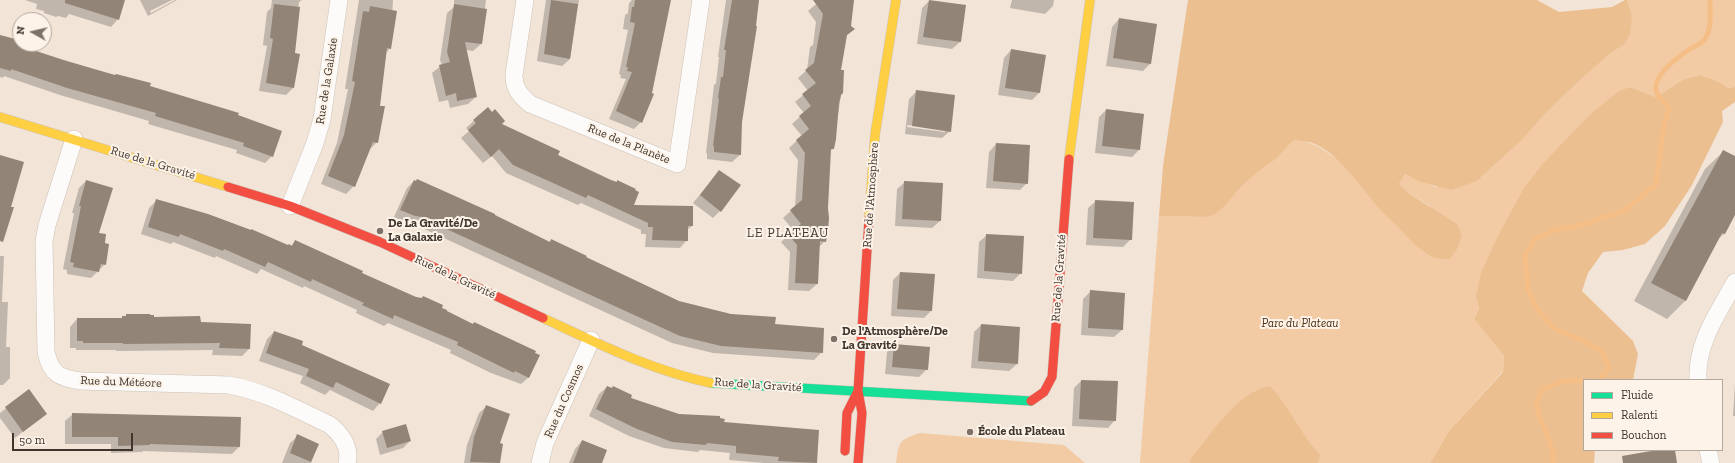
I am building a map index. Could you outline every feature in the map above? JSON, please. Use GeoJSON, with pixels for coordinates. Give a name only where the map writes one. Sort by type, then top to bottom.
{"type":"FeatureCollection","features":[{"type":"Feature","properties":{"kind":"street","name":"Rue de la Galaxie"},"geometry":{"type":"LineString","coordinates":[[290,206],[315,143],[322,119],[339,0]]}},
{"type":"Feature","properties":{"kind":"street","name":"Rue de la Planète"},"geometry":{"type":"LineString","coordinates":[[525,0],[514,75],[514,85],[520,96],[530,104],[677,164],[701,0]]}},
{"type":"Feature","properties":{"kind":"street","name":"Rue de l'Atmosphère"},"geometry":{"type":"LineString","coordinates":[[858,463],[862,413],[858,391],[875,135],[896,0]]}},
{"type":"Feature","properties":{"kind":"street","name":"Rue de la Gravité"},"geometry":{"type":"LineString","coordinates":[[0,117],[290,206],[380,242],[591,340],[647,365],[679,376],[715,384],[1030,402],[1040,398],[1047,390],[1052,378],[1066,178],[1090,0]]}},
{"type":"Feature","properties":{"kind":"street","name":"Rue du Météore"},"geometry":{"type":"LineString","coordinates":[[74,139],[47,225],[44,241],[46,352],[48,363],[55,374],[66,379],[80,381],[229,385],[243,387],[258,392],[330,425],[339,432],[344,440],[348,452],[347,463]]}},
{"type":"Feature","properties":{"kind":"street"},"geometry":{"type":"LineString","coordinates":[[1698,379],[1699,355],[1703,342],[1735,282]]}},
{"type":"Feature","properties":{"kind":"street","name":"Rue du Cosmos"},"geometry":{"type":"LineString","coordinates":[[540,463],[545,443],[591,340]]}},
{"type":"Feature","properties":{"kind":"street","name":"Rue de l'Atmosphère"},"geometry":{"type":"LineString","coordinates":[[844,459],[847,413],[858,391]]}},
{"type":"Feature","properties":{"kind":"street"},"geometry":{"type":"LineString","coordinates":[[1708,451],[1711,463]]}},
{"type":"Feature","properties":{"kind":"green space","name":"Parc du Plateau"},"geometry":{"type":"Polygon","coordinates":[[[1627,0],[1735,0],[1735,87],[1728,88],[1719,82],[1700,75],[1684,79],[1656,97],[1630,87],[1589,115],[1544,162],[1476,297],[1479,309],[1474,319],[1504,356],[1503,371],[1449,431],[1430,463],[1140,463],[1159,216],[1207,217],[1225,206],[1241,187],[1276,159],[1293,141],[1303,140],[1319,147],[1340,161],[1381,210],[1423,252],[1443,260],[1430,206],[1410,194],[1399,184],[1405,174],[1436,187],[1477,181],[1521,141],[1546,113],[1578,82],[1612,52],[1624,45],[1632,15],[1627,0]]]}},
{"type":"Feature","properties":{"kind":"green space"},"geometry":{"type":"Polygon","coordinates":[[[920,433],[1064,445],[1085,463],[896,463],[901,442],[920,433]]]}},
{"type":"Feature","properties":{"kind":"shaded area"},"geometry":{"type":"Polygon","coordinates":[[[1188,0],[1537,0],[1559,12],[1612,7],[1627,0],[1632,15],[1630,34],[1624,45],[1612,52],[1578,82],[1546,113],[1521,141],[1477,181],[1451,190],[1420,182],[1405,174],[1399,184],[1410,194],[1457,224],[1462,235],[1457,249],[1450,259],[1442,259],[1428,255],[1416,246],[1376,205],[1340,162],[1318,146],[1306,141],[1293,141],[1276,159],[1241,187],[1225,206],[1215,214],[1207,217],[1159,216],[1163,166],[1188,0]]]}},
{"type":"Feature","properties":{"kind":"shaded area"},"geometry":{"type":"Polygon","coordinates":[[[1700,75],[1719,82],[1728,88],[1735,87],[1735,102],[1722,111],[1723,122],[1692,185],[1665,226],[1645,244],[1623,250],[1603,252],[1588,273],[1582,291],[1633,341],[1638,354],[1633,379],[1583,379],[1583,451],[1595,451],[1594,463],[1430,463],[1449,431],[1503,372],[1504,356],[1474,319],[1479,309],[1476,297],[1481,273],[1497,238],[1524,188],[1544,162],[1589,115],[1619,91],[1630,87],[1656,97],[1684,79],[1700,75]]]}},
{"type":"Feature","properties":{"kind":"shaded area"},"geometry":{"type":"Polygon","coordinates":[[[1270,386],[1320,455],[1318,463],[1190,463],[1190,460],[1215,428],[1235,406],[1258,390],[1270,386]]]}},
{"type":"Feature","properties":{"kind":"building"},"geometry":{"type":"Polygon","coordinates":[[[65,0],[125,0],[119,20],[65,3],[65,0]]]}},
{"type":"Feature","properties":{"kind":"building"},"geometry":{"type":"Polygon","coordinates":[[[551,0],[578,4],[570,59],[544,54],[551,0]]]}},
{"type":"Feature","properties":{"kind":"building"},"geometry":{"type":"Polygon","coordinates":[[[635,0],[671,0],[652,93],[654,94],[642,123],[616,111],[632,72],[627,71],[628,67],[626,67],[635,23],[630,22],[632,7],[634,7],[635,0]]]}},
{"type":"Feature","properties":{"kind":"building"},"geometry":{"type":"Polygon","coordinates":[[[732,0],[759,0],[757,26],[742,122],[741,155],[714,152],[713,146],[721,77],[723,77],[726,50],[724,50],[732,0]]]}},
{"type":"Feature","properties":{"kind":"building"},"geometry":{"type":"Polygon","coordinates":[[[813,0],[854,0],[851,26],[855,29],[847,35],[841,70],[844,70],[843,93],[839,103],[834,149],[831,149],[828,231],[826,242],[820,241],[818,284],[795,283],[797,245],[788,234],[801,224],[790,210],[802,200],[805,153],[796,140],[809,129],[799,116],[811,106],[802,94],[816,83],[805,70],[814,63],[823,14],[813,0]]]}},
{"type":"Feature","properties":{"kind":"building"},"geometry":{"type":"Polygon","coordinates":[[[929,0],[966,5],[961,42],[923,37],[929,0]]]}},
{"type":"Feature","properties":{"kind":"building"},"geometry":{"type":"Polygon","coordinates":[[[274,4],[300,7],[295,53],[300,54],[294,88],[266,83],[273,39],[270,38],[274,4]]]}},
{"type":"Feature","properties":{"kind":"building"},"geometry":{"type":"Polygon","coordinates":[[[454,4],[487,9],[482,44],[465,42],[477,97],[457,101],[456,93],[446,96],[439,65],[450,62],[447,52],[454,4]]]}},
{"type":"Feature","properties":{"kind":"building"},"geometry":{"type":"Polygon","coordinates":[[[370,6],[397,11],[391,49],[387,48],[380,106],[385,106],[378,143],[373,142],[355,187],[328,176],[344,135],[355,82],[352,81],[363,11],[369,12],[370,6]]]}},
{"type":"Feature","properties":{"kind":"building"},"geometry":{"type":"Polygon","coordinates":[[[1119,18],[1157,24],[1151,64],[1113,58],[1119,18]]]}},
{"type":"Feature","properties":{"kind":"building"},"geometry":{"type":"Polygon","coordinates":[[[0,35],[12,38],[12,52],[39,52],[115,75],[151,83],[150,86],[239,113],[238,115],[282,131],[273,157],[243,146],[244,143],[155,116],[156,113],[67,88],[11,69],[11,71],[0,68],[0,35]]]}},
{"type":"Feature","properties":{"kind":"building"},"geometry":{"type":"Polygon","coordinates":[[[1011,49],[1046,55],[1040,93],[1005,88],[1011,49]]]}},
{"type":"Feature","properties":{"kind":"building"},"geometry":{"type":"Polygon","coordinates":[[[916,90],[955,95],[951,132],[912,126],[916,90]]]}},
{"type":"Feature","properties":{"kind":"building"},"geometry":{"type":"Polygon","coordinates":[[[488,107],[492,112],[495,109],[505,121],[502,124],[560,151],[558,155],[611,180],[617,182],[617,180],[636,189],[635,190],[639,192],[634,205],[693,206],[693,226],[688,226],[688,241],[652,240],[653,227],[648,227],[648,223],[588,195],[586,198],[513,165],[499,149],[491,157],[468,130],[476,123],[473,120],[488,107]]]}},
{"type":"Feature","properties":{"kind":"building"},"geometry":{"type":"Polygon","coordinates":[[[1106,109],[1144,114],[1140,150],[1102,146],[1106,109]]]}},
{"type":"Feature","properties":{"kind":"building"},"geometry":{"type":"Polygon","coordinates":[[[996,143],[1030,145],[1028,184],[993,181],[996,143]]]}},
{"type":"Feature","properties":{"kind":"building"},"geometry":{"type":"Polygon","coordinates":[[[1723,150],[1735,156],[1735,215],[1725,234],[1722,233],[1686,301],[1651,283],[1723,150]]]}},
{"type":"Feature","properties":{"kind":"building"},"geometry":{"type":"Polygon","coordinates":[[[0,155],[24,162],[11,207],[14,207],[3,242],[0,241],[0,155]]]}},
{"type":"Feature","properties":{"kind":"building"},"geometry":{"type":"Polygon","coordinates":[[[719,170],[741,185],[721,212],[700,195],[719,170]]]}},
{"type":"Feature","properties":{"kind":"building"},"geometry":{"type":"Polygon","coordinates":[[[417,179],[495,214],[550,242],[551,239],[679,301],[731,314],[776,317],[775,324],[824,328],[823,353],[721,346],[680,336],[429,221],[430,218],[415,216],[400,210],[414,180],[416,181],[417,179]]]}},
{"type":"Feature","properties":{"kind":"building"},"geometry":{"type":"Polygon","coordinates":[[[86,180],[113,188],[99,233],[106,234],[105,243],[109,244],[106,265],[101,264],[99,272],[73,267],[74,263],[70,262],[81,206],[79,206],[86,180]]]}},
{"type":"Feature","properties":{"kind":"building"},"geometry":{"type":"Polygon","coordinates":[[[904,181],[943,183],[941,221],[902,219],[904,181]]]}},
{"type":"Feature","properties":{"kind":"building"},"geometry":{"type":"Polygon","coordinates":[[[156,199],[208,214],[251,229],[288,245],[289,244],[292,246],[295,240],[363,271],[362,273],[416,297],[422,298],[423,296],[443,305],[442,308],[447,311],[536,351],[535,353],[540,355],[529,378],[515,371],[514,373],[457,345],[458,342],[394,315],[393,319],[362,305],[364,303],[312,279],[311,282],[268,262],[265,267],[224,249],[223,251],[180,234],[179,237],[148,227],[156,199]]]}},
{"type":"Feature","properties":{"kind":"building"},"geometry":{"type":"Polygon","coordinates":[[[1095,200],[1134,202],[1132,240],[1093,238],[1095,200]]]}},
{"type":"Feature","properties":{"kind":"building"},"geometry":{"type":"Polygon","coordinates":[[[986,234],[1024,236],[1022,274],[984,271],[986,234]]]}},
{"type":"Feature","properties":{"kind":"building"},"geometry":{"type":"Polygon","coordinates":[[[900,272],[935,274],[932,311],[897,309],[900,272]]]}},
{"type":"Feature","properties":{"kind":"building"},"geometry":{"type":"Polygon","coordinates":[[[1090,290],[1125,293],[1123,330],[1088,328],[1090,290]]]}},
{"type":"Feature","properties":{"kind":"building"},"geometry":{"type":"Polygon","coordinates":[[[126,314],[150,314],[154,315],[154,317],[200,316],[201,322],[251,324],[250,349],[219,348],[220,343],[123,344],[83,343],[83,341],[77,341],[77,318],[122,318],[122,316],[126,316],[126,314]]]}},
{"type":"Feature","properties":{"kind":"building"},"geometry":{"type":"Polygon","coordinates":[[[981,324],[1020,327],[1018,364],[978,361],[981,324]]]}},
{"type":"Feature","properties":{"kind":"building"},"geometry":{"type":"Polygon","coordinates":[[[274,331],[303,341],[302,345],[390,384],[381,404],[336,382],[333,388],[306,376],[309,369],[266,353],[274,331]]]}},
{"type":"Feature","properties":{"kind":"building"},"geometry":{"type":"Polygon","coordinates":[[[894,344],[930,347],[928,370],[892,367],[894,344]]]}},
{"type":"Feature","properties":{"kind":"building"},"geometry":{"type":"Polygon","coordinates":[[[1081,380],[1118,381],[1116,421],[1079,419],[1081,380]]]}},
{"type":"Feature","properties":{"kind":"building"},"geometry":{"type":"Polygon","coordinates":[[[607,386],[612,388],[613,386],[632,395],[631,398],[679,414],[720,416],[720,418],[725,419],[724,422],[819,430],[817,463],[778,461],[779,457],[736,453],[736,446],[672,442],[637,429],[596,409],[607,386]]]}},
{"type":"Feature","properties":{"kind":"building"},"geometry":{"type":"Polygon","coordinates":[[[29,389],[47,414],[23,432],[5,407],[29,389]]]}},
{"type":"Feature","properties":{"kind":"building"},"geometry":{"type":"Polygon","coordinates":[[[486,405],[510,414],[500,443],[503,444],[500,463],[470,462],[474,437],[486,405]]]}},
{"type":"Feature","properties":{"kind":"building"},"geometry":{"type":"Polygon","coordinates":[[[72,413],[241,417],[240,447],[150,444],[118,446],[118,437],[72,437],[72,413]]]}},
{"type":"Feature","properties":{"kind":"building"},"geometry":{"type":"Polygon","coordinates":[[[406,424],[411,441],[387,448],[382,431],[406,424]]]}},
{"type":"Feature","properties":{"kind":"building"},"geometry":{"type":"Polygon","coordinates":[[[297,434],[319,444],[311,462],[290,453],[297,434]]]}},
{"type":"Feature","properties":{"kind":"building"},"geometry":{"type":"Polygon","coordinates":[[[582,440],[607,450],[602,463],[573,463],[582,440]]]}},
{"type":"Feature","properties":{"kind":"building"},"geometry":{"type":"Polygon","coordinates":[[[1651,451],[1675,451],[1677,463],[1623,463],[1622,456],[1651,451]]]}},
{"type":"Feature","properties":{"kind":"waterway"},"geometry":{"type":"LineString","coordinates":[[1601,379],[1609,367],[1602,352],[1582,340],[1556,330],[1537,309],[1528,289],[1525,256],[1535,239],[1558,229],[1578,226],[1624,211],[1656,184],[1664,124],[1669,108],[1657,93],[1656,87],[1658,80],[1661,74],[1672,62],[1705,39],[1710,25],[1710,0]]}},
{"type":"Feature","properties":{"kind":"waterway"},"geometry":{"type":"LineString","coordinates":[[1553,463],[1553,452],[1536,406],[1541,390],[1563,381],[1583,381]]}},
{"type":"Feature","properties":{"kind":"traffic: fast"},"geometry":{"type":"LineString","coordinates":[[711,383],[1031,401]]}},
{"type":"Feature","properties":{"kind":"traffic: slow"},"geometry":{"type":"LineString","coordinates":[[869,219],[875,135],[896,0]]}},
{"type":"Feature","properties":{"kind":"traffic: slow"},"geometry":{"type":"LineString","coordinates":[[1069,159],[1090,0]]}},
{"type":"Feature","properties":{"kind":"traffic: slow"},"geometry":{"type":"LineString","coordinates":[[0,117],[228,187]]}},
{"type":"Feature","properties":{"kind":"traffic: slow"},"geometry":{"type":"LineString","coordinates":[[543,318],[646,364],[689,378],[711,383]]}},
{"type":"Feature","properties":{"kind":"traffic: jam"},"geometry":{"type":"LineString","coordinates":[[1031,401],[1044,392],[1052,377],[1069,159]]}},
{"type":"Feature","properties":{"kind":"traffic: jam"},"geometry":{"type":"LineString","coordinates":[[228,187],[290,206],[380,242],[543,318]]}},
{"type":"Feature","properties":{"kind":"traffic: jam"},"geometry":{"type":"LineString","coordinates":[[858,463],[862,413],[858,391],[869,219]]}},
{"type":"Feature","properties":{"kind":"traffic: jam"},"geometry":{"type":"LineString","coordinates":[[845,451],[847,413],[858,391]]}},
{"type":"Feature","properties":{"kind":"place","name":"De La Gravité/De La Galaxie"},"geometry":{"type":"Point","coordinates":[380,231]}},
{"type":"Feature","properties":{"kind":"place","name":"De l'Atmosphère/De La Gravité"},"geometry":{"type":"Point","coordinates":[834,339]}},
{"type":"Feature","properties":{"kind":"place","name":"École du Plateau"},"geometry":{"type":"Point","coordinates":[970,432]}},
{"type":"Feature","properties":{"kind":"district","name":"LE PLATEAU"},"geometry":{"type":"Point","coordinates":[788,233]}}]}
